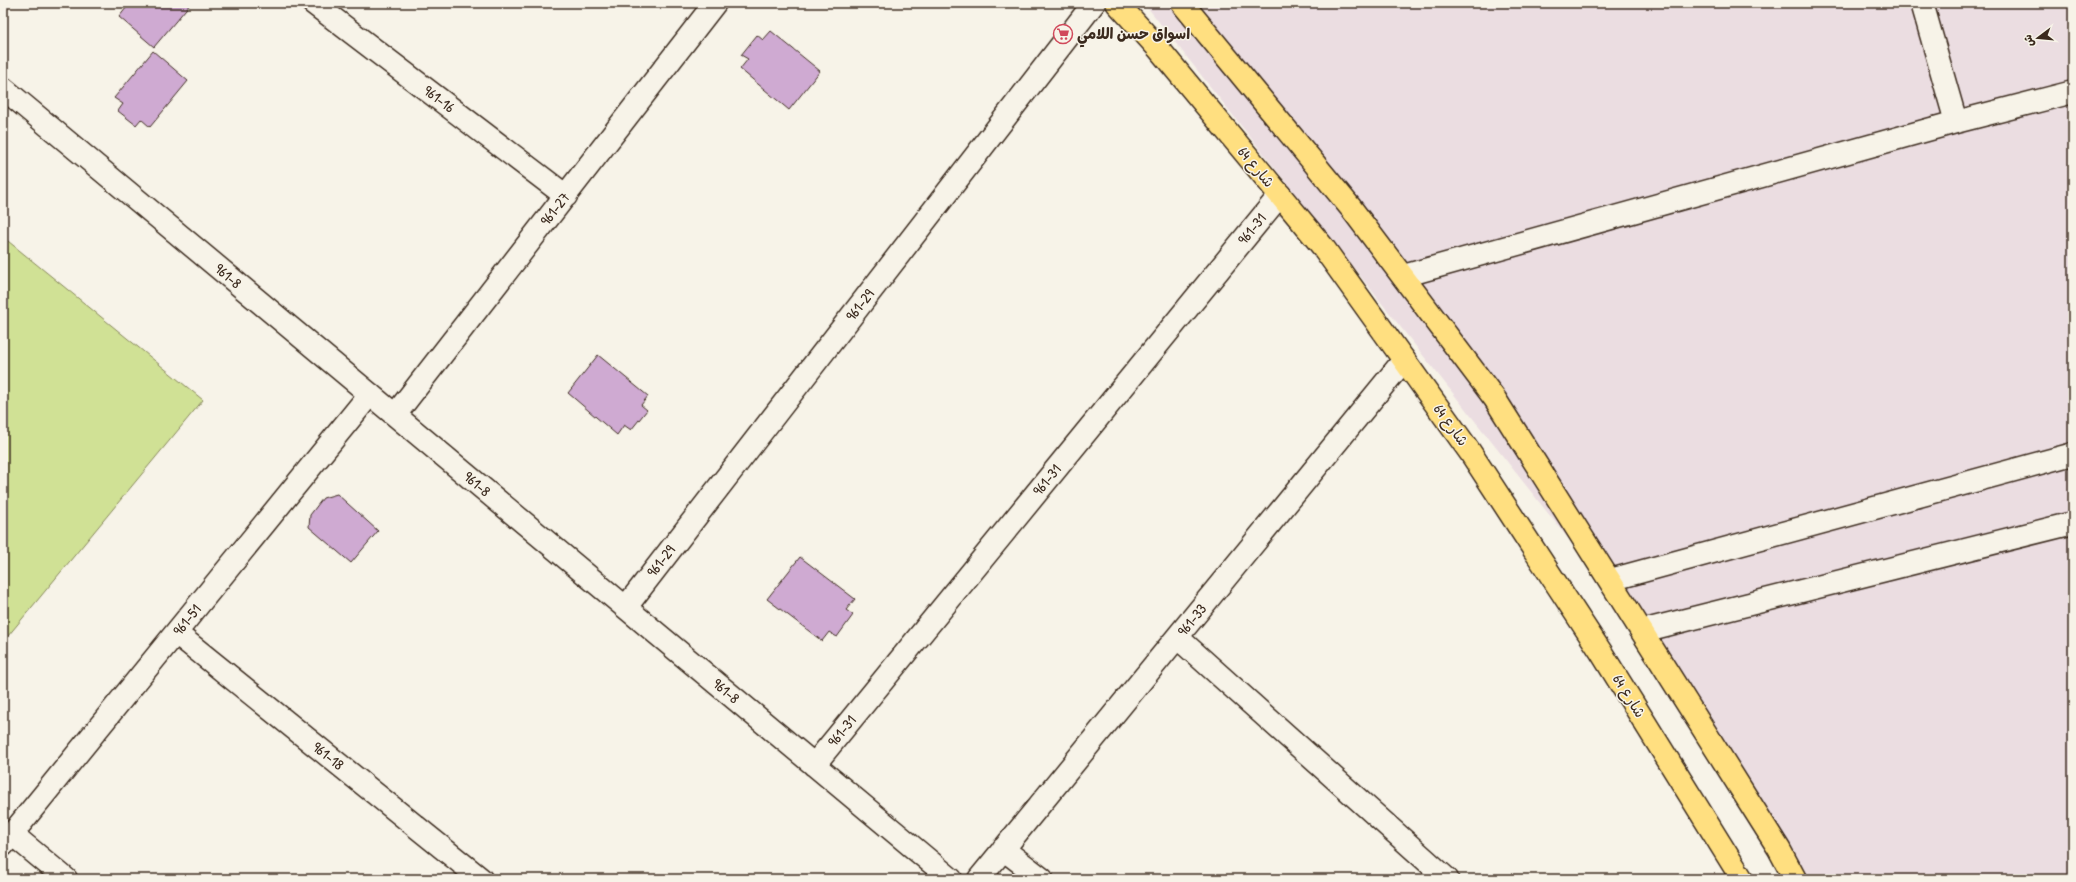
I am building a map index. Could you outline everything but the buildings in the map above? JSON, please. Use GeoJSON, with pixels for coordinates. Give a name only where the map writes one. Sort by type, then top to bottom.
{"type":"FeatureCollection","features":[{"type":"Feature","properties":{"kind":"main road","name":"شارع 64"},"geometry":{"type":"LineString","coordinates":[[1117,3],[1158,48],[1323,247],[1470,452],[1588,632],[1742,879]]}},
{"type":"Feature","properties":{"kind":"main road"},"geometry":{"type":"LineString","coordinates":[[1182,3],[1351,208],[1495,399],[1779,850],[1795,879]]}},
{"type":"Feature","properties":{"kind":"street","name":"961-16"},"geometry":{"type":"LineString","coordinates":[[313,3],[566,196]]}},
{"type":"Feature","properties":{"kind":"street","name":"961-27"},"geometry":{"type":"LineString","coordinates":[[395,415],[715,3]]}},
{"type":"Feature","properties":{"kind":"street","name":"961-29"},"geometry":{"type":"LineString","coordinates":[[626,607],[1094,3]]}},
{"type":"Feature","properties":{"kind":"street"},"geometry":{"type":"LineString","coordinates":[[1922,3],[1956,122]]}},
{"type":"Feature","properties":{"kind":"street","name":"961-8"},"geometry":{"type":"LineString","coordinates":[[3,88],[952,879]]}},
{"type":"Feature","properties":{"kind":"street"},"geometry":{"type":"LineString","coordinates":[[1403,276],[1956,122],[2073,92]]}},
{"type":"Feature","properties":{"kind":"street","name":"961-31"},"geometry":{"type":"LineString","coordinates":[[814,765],[1280,195]]}},
{"type":"Feature","properties":{"kind":"street","name":"961-33"},"geometry":{"type":"LineString","coordinates":[[979,879],[1178,638],[1404,360]]}},
{"type":"Feature","properties":{"kind":"street","name":"961-51"},"geometry":{"type":"LineString","coordinates":[[7,839],[370,394]]}},
{"type":"Feature","properties":{"kind":"street"},"geometry":{"type":"LineString","coordinates":[[1610,580],[2073,454]]}},
{"type":"Feature","properties":{"kind":"street"},"geometry":{"type":"LineString","coordinates":[[1642,631],[2073,523]]}},
{"type":"Feature","properties":{"kind":"street","name":"961-18"},"geometry":{"type":"LineString","coordinates":[[176,633],[481,879]]}},
{"type":"Feature","properties":{"kind":"street"},"geometry":{"type":"LineString","coordinates":[[1178,638],[1447,879]]}},
{"type":"Feature","properties":{"kind":"street"},"geometry":{"type":"LineString","coordinates":[[7,839],[66,879]]}},
{"type":"Feature","properties":{"kind":"street"},"geometry":{"type":"LineString","coordinates":[[1003,849],[1042,879]]}},
{"type":"Feature","properties":{"kind":"shaded area"},"geometry":{"type":"Polygon","coordinates":[[[1144,3],[2073,3],[2073,879],[1803,879],[1688,690],[1144,3]]]}},
{"type":"Feature","properties":{"kind":"green space"},"geometry":{"type":"Polygon","coordinates":[[[3,237],[203,400],[3,642],[3,237]]]}},
{"type":"Feature","properties":{"kind":"place","name":"اسواق حسن اللامي"},"geometry":{"type":"Point","coordinates":[1063,34]}}]}
